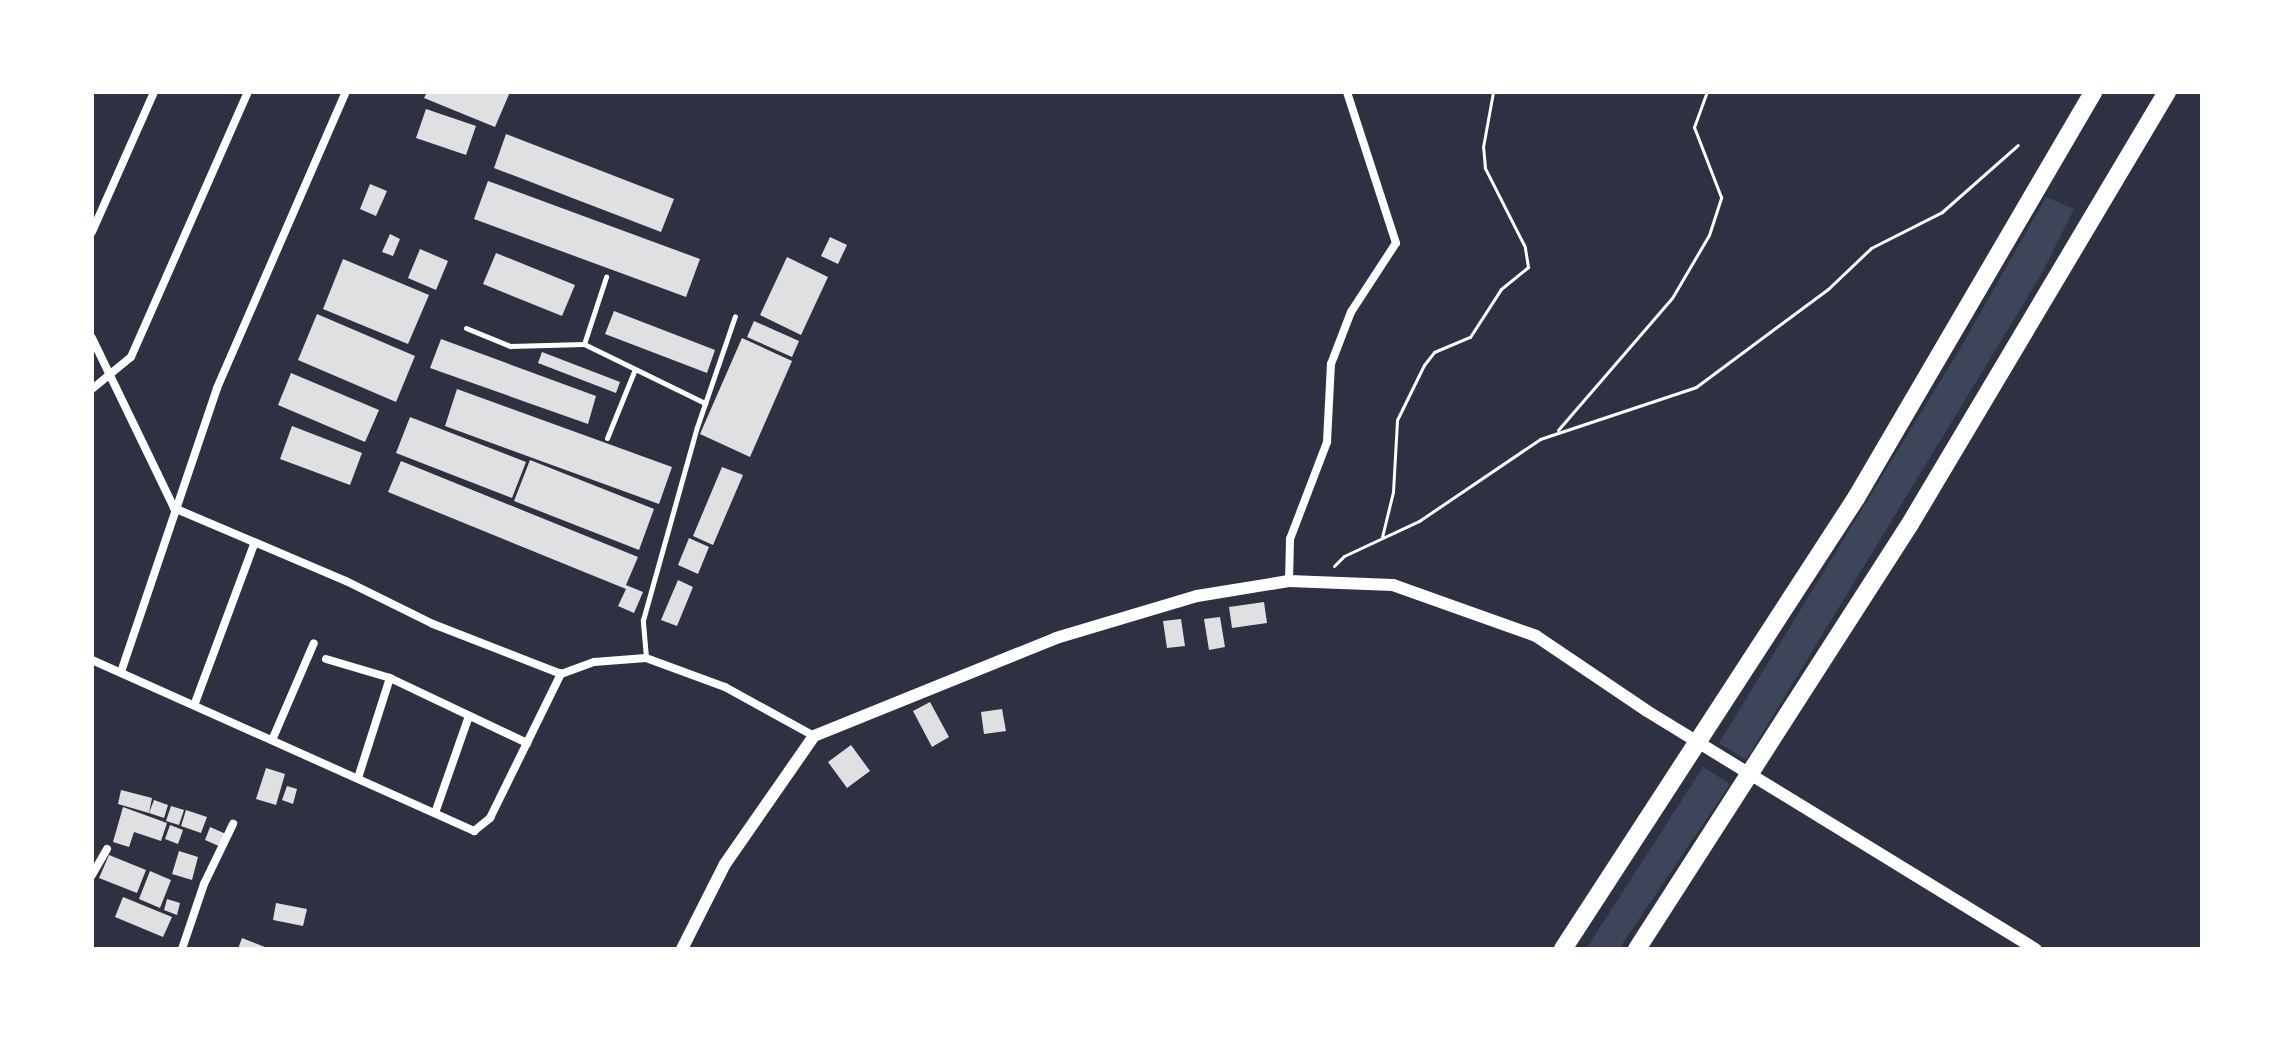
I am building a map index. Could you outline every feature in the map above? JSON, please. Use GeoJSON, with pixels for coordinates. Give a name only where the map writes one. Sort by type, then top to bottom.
{"type":"FeatureCollection","features":[{"type":"Feature","properties":{"kind":"highway"},"geometry":{"type":"LineString","coordinates":[[1563,949],[1856,498],[2093,92]]}},
{"type":"Feature","properties":{"kind":"highway"},"geometry":{"type":"LineString","coordinates":[[1637,949],[1910,524],[2167,92]]}},
{"type":"Feature","properties":{"kind":"street"},"geometry":{"type":"LineString","coordinates":[[92,232],[154,92]]}},
{"type":"Feature","properties":{"kind":"street"},"geometry":{"type":"LineString","coordinates":[[92,389],[131,357],[248,92]]}},
{"type":"Feature","properties":{"kind":"street"},"geometry":{"type":"LineString","coordinates":[[121,672],[174,508],[223,375],[346,92]]}},
{"type":"Feature","properties":{"kind":"street"},"geometry":{"type":"LineString","coordinates":[[1289,581],[1290,539],[1327,442],[1331,364],[1351,312],[1396,243],[1347,92]]}},
{"type":"Feature","properties":{"kind":"street"},"geometry":{"type":"LineString","coordinates":[[92,338],[174,508],[561,674],[594,662],[646,658],[725,687],[814,736]]}},
{"type":"Feature","properties":{"kind":"street"},"geometry":{"type":"LineString","coordinates":[[195,703],[254,544]]}},
{"type":"Feature","properties":{"kind":"street"},"geometry":{"type":"LineString","coordinates":[[682,949],[725,864],[814,736],[1056,638],[1197,596],[1289,581],[1393,585],[1536,636],[1647,711],[2036,949]]}},
{"type":"Feature","properties":{"kind":"street"},"geometry":{"type":"LineString","coordinates":[[273,738],[314,643]]}},
{"type":"Feature","properties":{"kind":"street"},"geometry":{"type":"LineString","coordinates":[[326,659],[390,678],[468,719],[527,743]]}},
{"type":"Feature","properties":{"kind":"street"},"geometry":{"type":"LineString","coordinates":[[93,663],[195,703],[474,831],[483,827],[561,674]]}},
{"type":"Feature","properties":{"kind":"street"},"geometry":{"type":"LineString","coordinates":[[358,778],[390,678]]}},
{"type":"Feature","properties":{"kind":"street"},"geometry":{"type":"LineString","coordinates":[[435,813],[468,719]]}},
{"type":"Feature","properties":{"kind":"street"},"geometry":{"type":"LineString","coordinates":[[182,949],[204,884],[233,824]]}},
{"type":"Feature","properties":{"kind":"street"},"geometry":{"type":"LineString","coordinates":[[92,875],[107,849]]}},
{"type":"Feature","properties":{"kind":"lane"},"geometry":{"type":"LineString","coordinates":[[584,344],[606,277]]}},
{"type":"Feature","properties":{"kind":"lane"},"geometry":{"type":"LineString","coordinates":[[646,658],[643,620],[705,403],[735,316]]}},
{"type":"Feature","properties":{"kind":"lane"},"geometry":{"type":"LineString","coordinates":[[466,328],[510,346],[584,344],[705,403]]}},
{"type":"Feature","properties":{"kind":"lane"},"geometry":{"type":"LineString","coordinates":[[607,438],[635,369]]}},
{"type":"Feature","properties":{"kind":"path"},"geometry":{"type":"LineString","coordinates":[[1381,538],[1393,492],[1397,420],[1424,365],[1434,352],[1470,337],[1501,289],[1528,267],[1525,247],[1485,168],[1483,147],[1493,92]]}},
{"type":"Feature","properties":{"kind":"path"},"geometry":{"type":"LineString","coordinates":[[1555,433],[1672,298],[1709,235],[1721,197],[1694,127],[1707,92]]}},
{"type":"Feature","properties":{"kind":"path"},"geometry":{"type":"LineString","coordinates":[[1321,582],[1344,556],[1419,521],[1555,433],[1696,387],[1828,289],[1871,248],[1942,212],[2018,145]]}},
{"type":"Feature","properties":{"kind":"shaded area"},"geometry":{"type":"Polygon","coordinates":[[[2046,197],[2074,209],[2041,275],[1746,760],[1719,743],[1961,347],[2046,197]]]}},
{"type":"Feature","properties":{"kind":"shaded area"},"geometry":{"type":"Polygon","coordinates":[[[1703,767],[1730,784],[1619,949],[1586,949],[1703,767]]]}},
{"type":"Feature","properties":{"kind":"building"},"geometry":{"type":"Polygon","coordinates":[[[427,92],[510,92],[495,127],[424,98],[427,92]]]}},
{"type":"Feature","properties":{"kind":"building"},"geometry":{"type":"Polygon","coordinates":[[[426,109],[476,126],[466,155],[416,138],[426,109]]]}},
{"type":"Feature","properties":{"kind":"building"},"geometry":{"type":"Polygon","coordinates":[[[506,134],[674,199],[661,232],[494,168],[506,134]]]}},
{"type":"Feature","properties":{"kind":"building"},"geometry":{"type":"Polygon","coordinates":[[[488,181],[700,259],[686,297],[474,219],[488,181]]]}},
{"type":"Feature","properties":{"kind":"building"},"geometry":{"type":"Polygon","coordinates":[[[370,184],[387,191],[376,216],[360,209],[370,184]]]}},
{"type":"Feature","properties":{"kind":"building"},"geometry":{"type":"Polygon","coordinates":[[[390,234],[400,239],[393,256],[382,252],[390,234]]]}},
{"type":"Feature","properties":{"kind":"building"},"geometry":{"type":"Polygon","coordinates":[[[830,237],[847,245],[838,264],[821,256],[830,237]]]}},
{"type":"Feature","properties":{"kind":"building"},"geometry":{"type":"Polygon","coordinates":[[[420,249],[448,261],[436,290],[408,278],[420,249]]]}},
{"type":"Feature","properties":{"kind":"building"},"geometry":{"type":"Polygon","coordinates":[[[496,253],[575,285],[562,316],[483,284],[496,253]]]}},
{"type":"Feature","properties":{"kind":"building"},"geometry":{"type":"Polygon","coordinates":[[[787,257],[828,277],[801,335],[760,315],[787,257]]]}},
{"type":"Feature","properties":{"kind":"building"},"geometry":{"type":"Polygon","coordinates":[[[343,259],[429,295],[408,344],[323,309],[343,259]]]}},
{"type":"Feature","properties":{"kind":"building"},"geometry":{"type":"Polygon","coordinates":[[[614,311],[715,350],[707,373],[605,334],[614,311]]]}},
{"type":"Feature","properties":{"kind":"building"},"geometry":{"type":"Polygon","coordinates":[[[317,314],[415,356],[396,402],[298,360],[317,314]]]}},
{"type":"Feature","properties":{"kind":"building"},"geometry":{"type":"Polygon","coordinates":[[[754,321],[799,341],[792,357],[747,337],[754,321]]]}},
{"type":"Feature","properties":{"kind":"building"},"geometry":{"type":"Polygon","coordinates":[[[742,338],[792,361],[750,457],[700,434],[742,338]]]}},
{"type":"Feature","properties":{"kind":"building"},"geometry":{"type":"Polygon","coordinates":[[[441,339],[596,396],[588,424],[430,368],[441,339]]]}},
{"type":"Feature","properties":{"kind":"building"},"geometry":{"type":"Polygon","coordinates":[[[542,352],[620,382],[616,393],[538,363],[542,352]]]}},
{"type":"Feature","properties":{"kind":"building"},"geometry":{"type":"Polygon","coordinates":[[[291,373],[379,410],[365,442],[278,405],[291,373]]]}},
{"type":"Feature","properties":{"kind":"building"},"geometry":{"type":"Polygon","coordinates":[[[457,389],[672,467],[659,504],[445,426],[457,389]]]}},
{"type":"Feature","properties":{"kind":"building"},"geometry":{"type":"Polygon","coordinates":[[[410,417],[526,462],[512,498],[396,453],[410,417]]]}},
{"type":"Feature","properties":{"kind":"building"},"geometry":{"type":"Polygon","coordinates":[[[292,426],[362,453],[350,485],[280,459],[292,426]]]}},
{"type":"Feature","properties":{"kind":"building"},"geometry":{"type":"Polygon","coordinates":[[[530,460],[654,509],[639,550],[514,501],[530,460]]]}},
{"type":"Feature","properties":{"kind":"building"},"geometry":{"type":"Polygon","coordinates":[[[401,461],[638,557],[626,585],[643,592],[634,613],[618,606],[626,589],[388,492],[401,461]]]}},
{"type":"Feature","properties":{"kind":"building"},"geometry":{"type":"Polygon","coordinates":[[[722,467],[743,475],[713,545],[693,536],[722,467]]]}},
{"type":"Feature","properties":{"kind":"building"},"geometry":{"type":"Polygon","coordinates":[[[689,538],[709,547],[698,574],[678,565],[689,538]]]}},
{"type":"Feature","properties":{"kind":"building"},"geometry":{"type":"Polygon","coordinates":[[[678,580],[693,587],[677,626],[661,620],[678,580]]]}},
{"type":"Feature","properties":{"kind":"building"},"geometry":{"type":"Polygon","coordinates":[[[1264,602],[1267,623],[1232,628],[1229,607],[1264,602]]]}},
{"type":"Feature","properties":{"kind":"building"},"geometry":{"type":"Polygon","coordinates":[[[1220,617],[1225,647],[1209,650],[1204,619],[1220,617]]]}},
{"type":"Feature","properties":{"kind":"building"},"geometry":{"type":"Polygon","coordinates":[[[1181,619],[1185,646],[1167,648],[1163,621],[1181,619]]]}},
{"type":"Feature","properties":{"kind":"building"},"geometry":{"type":"Polygon","coordinates":[[[930,702],[949,737],[932,747],[913,711],[930,702]]]}},
{"type":"Feature","properties":{"kind":"building"},"geometry":{"type":"Polygon","coordinates":[[[1002,709],[1006,731],[984,734],[981,712],[1002,709]]]}},
{"type":"Feature","properties":{"kind":"building"},"geometry":{"type":"Polygon","coordinates":[[[851,745],[870,771],[847,788],[828,762],[851,745]]]}},
{"type":"Feature","properties":{"kind":"building"},"geometry":{"type":"Polygon","coordinates":[[[266,768],[285,774],[276,805],[256,799],[266,768]]]}},
{"type":"Feature","properties":{"kind":"building"},"geometry":{"type":"Polygon","coordinates":[[[287,786],[297,789],[293,804],[282,800],[287,786]]]}},
{"type":"Feature","properties":{"kind":"building"},"geometry":{"type":"Polygon","coordinates":[[[121,790],[152,798],[149,813],[118,804],[121,790]]]}},
{"type":"Feature","properties":{"kind":"building"},"geometry":{"type":"Polygon","coordinates":[[[154,800],[168,805],[164,818],[149,813],[154,800]]]}},
{"type":"Feature","properties":{"kind":"building"},"geometry":{"type":"Polygon","coordinates":[[[171,806],[184,810],[179,825],[166,821],[171,806]]]}},
{"type":"Feature","properties":{"kind":"building"},"geometry":{"type":"Polygon","coordinates":[[[123,807],[167,823],[161,841],[134,832],[129,847],[113,842],[123,807]]]}},
{"type":"Feature","properties":{"kind":"building"},"geometry":{"type":"Polygon","coordinates":[[[186,810],[207,817],[201,833],[181,826],[186,810]]]}},
{"type":"Feature","properties":{"kind":"building"},"geometry":{"type":"Polygon","coordinates":[[[170,825],[183,830],[178,844],[165,839],[170,825]]]}},
{"type":"Feature","properties":{"kind":"building"},"geometry":{"type":"Polygon","coordinates":[[[210,827],[226,834],[221,847],[205,840],[210,827]]]}},
{"type":"Feature","properties":{"kind":"building"},"geometry":{"type":"Polygon","coordinates":[[[179,851],[198,857],[192,880],[172,874],[179,851]]]}},
{"type":"Feature","properties":{"kind":"building"},"geometry":{"type":"Polygon","coordinates":[[[109,855],[146,870],[137,893],[99,878],[109,855]]]}},
{"type":"Feature","properties":{"kind":"building"},"geometry":{"type":"Polygon","coordinates":[[[150,871],[171,880],[160,908],[139,899],[150,871]]]}},
{"type":"Feature","properties":{"kind":"building"},"geometry":{"type":"Polygon","coordinates":[[[123,897],[172,917],[163,937],[115,917],[123,897]]]}},
{"type":"Feature","properties":{"kind":"building"},"geometry":{"type":"Polygon","coordinates":[[[167,899],[180,903],[177,915],[164,910],[167,899]]]}},
{"type":"Feature","properties":{"kind":"building"},"geometry":{"type":"Polygon","coordinates":[[[276,903],[307,909],[303,926],[273,920],[276,903]]]}},
{"type":"Feature","properties":{"kind":"building"},"geometry":{"type":"Polygon","coordinates":[[[242,938],[270,949],[238,949],[242,938]]]}}]}
